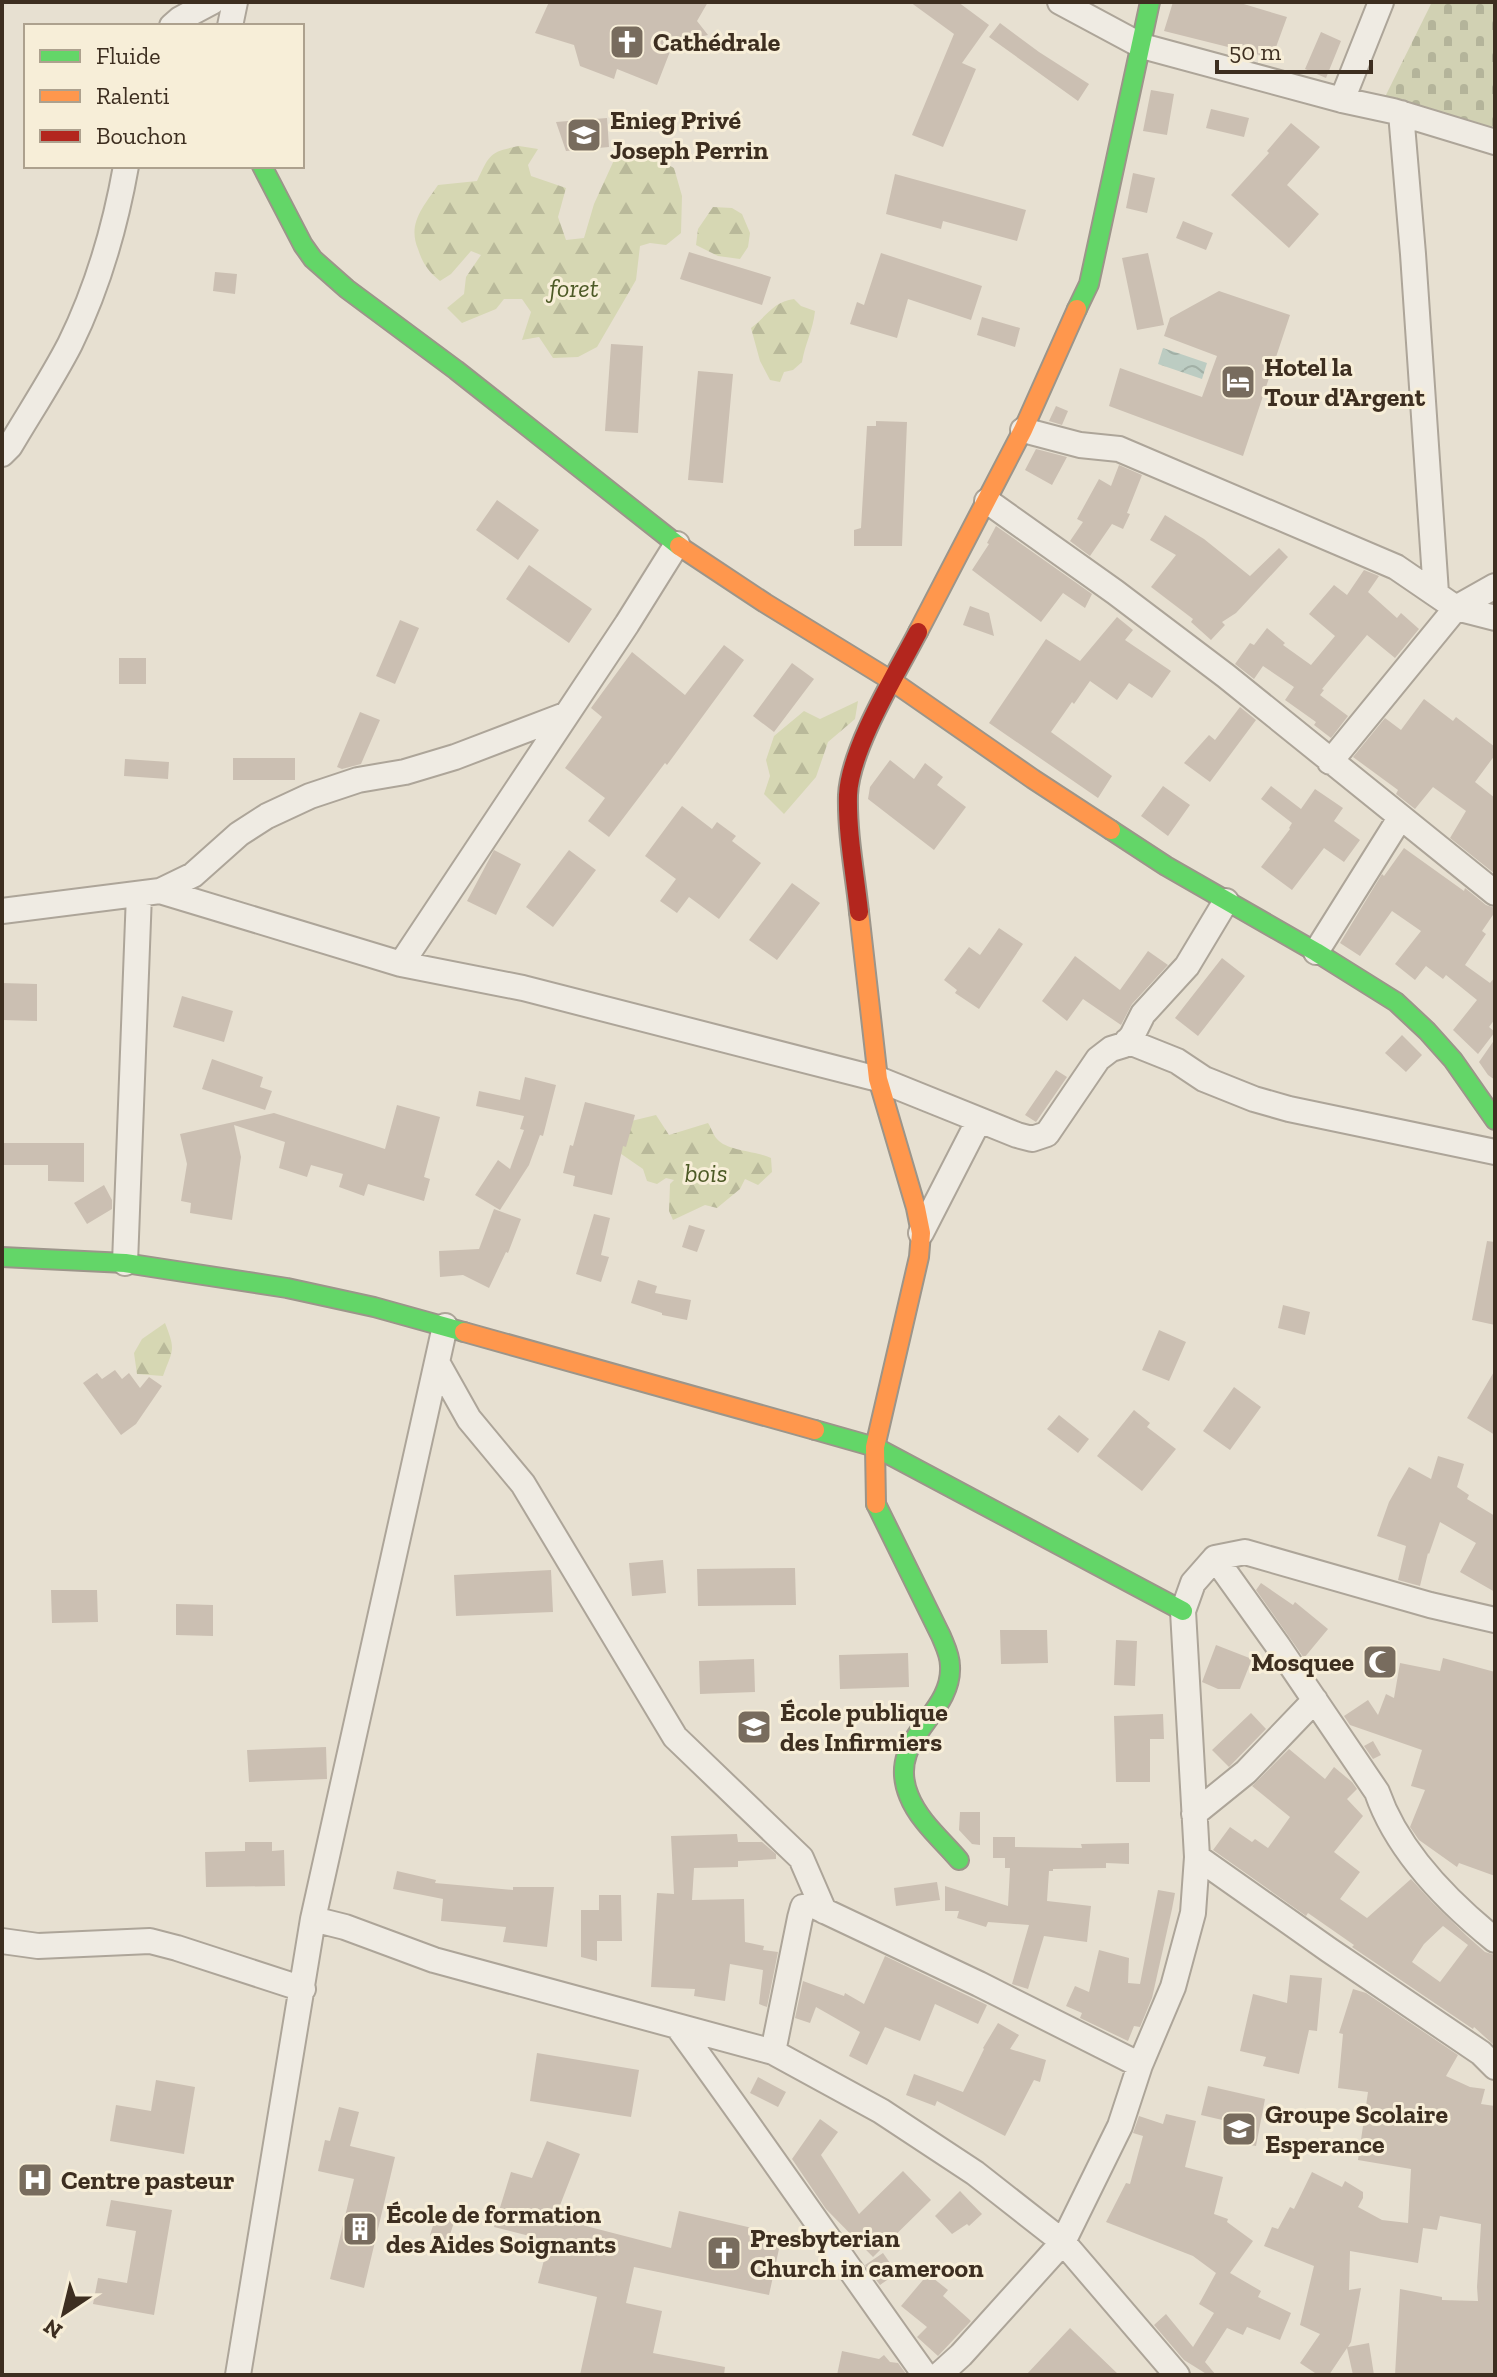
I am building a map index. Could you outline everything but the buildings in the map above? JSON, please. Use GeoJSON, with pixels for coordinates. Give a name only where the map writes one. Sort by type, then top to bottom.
{"type":"FeatureCollection","features":[{"type":"Feature","properties":{"kind":"street"},"geometry":{"type":"LineString","coordinates":[[174,24],[212,2]]}},
{"type":"Feature","properties":{"kind":"street"},"geometry":{"type":"LineString","coordinates":[[230,24],[235,2]]}},
{"type":"Feature","properties":{"kind":"street"},"geometry":{"type":"LineString","coordinates":[[1060,2],[1142,46],[1401,113],[1495,142]]}},
{"type":"Feature","properties":{"kind":"street"},"geometry":{"type":"LineString","coordinates":[[959,1860],[918,1813],[903,1777],[903,1758],[910,1742],[932,1712],[946,1687],[951,1670],[941,1636],[876,1505],[875,1447],[919,1257],[921,1233],[878,1079],[848,793],[855,758],[1023,430],[1089,284],[1150,2]]}},
{"type":"Feature","properties":{"kind":"street"},"geometry":{"type":"LineString","coordinates":[[1342,100],[1381,2]]}},
{"type":"Feature","properties":{"kind":"street"},"geometry":{"type":"LineString","coordinates":[[1401,113],[1415,269],[1436,593]]}},
{"type":"Feature","properties":{"kind":"street"},"geometry":{"type":"LineString","coordinates":[[2,454],[10,446],[71,342],[103,263],[119,208],[126,168]]}},
{"type":"Feature","properties":{"kind":"street"},"geometry":{"type":"LineString","coordinates":[[263,168],[303,245],[325,271],[677,544],[765,603],[892,681],[1046,788],[1166,866],[1396,1002],[1453,1060],[1493,1116]]}},
{"type":"Feature","properties":{"kind":"street"},"geometry":{"type":"LineString","coordinates":[[1023,430],[1080,445],[1119,449],[1396,567],[1456,608],[1495,618]]}},
{"type":"Feature","properties":{"kind":"street"},"geometry":{"type":"LineString","coordinates":[[987,501],[1226,676],[1495,893]]}},
{"type":"Feature","properties":{"kind":"street"},"geometry":{"type":"LineString","coordinates":[[401,964],[677,544]]}},
{"type":"Feature","properties":{"kind":"street"},"geometry":{"type":"LineString","coordinates":[[1330,762],[1456,608],[1495,586]]}},
{"type":"Feature","properties":{"kind":"street"},"geometry":{"type":"LineString","coordinates":[[2,911],[149,892],[193,875],[248,828],[310,796],[358,780],[405,772],[455,757],[565,715]]}},
{"type":"Feature","properties":{"kind":"street"},"geometry":{"type":"LineString","coordinates":[[1316,952],[1400,818]]}},
{"type":"Feature","properties":{"kind":"street"},"geometry":{"type":"LineString","coordinates":[[149,892],[401,964],[523,988],[878,1079],[1032,1139],[1047,1134],[1098,1059],[1111,1049],[1124,1045],[1132,1036],[1143,1014],[1187,966],[1226,901]]}},
{"type":"Feature","properties":{"kind":"street"},"geometry":{"type":"LineString","coordinates":[[125,1263],[149,892]]}},
{"type":"Feature","properties":{"kind":"street"},"geometry":{"type":"LineString","coordinates":[[1127,1041],[1177,1061],[1204,1079],[1254,1099],[1495,1152]]}},
{"type":"Feature","properties":{"kind":"street"},"geometry":{"type":"LineString","coordinates":[[921,1233],[979,1120]]}},
{"type":"Feature","properties":{"kind":"street"},"geometry":{"type":"LineString","coordinates":[[2,1257],[125,1263],[287,1288],[445,1326],[875,1447],[1183,1611]]}},
{"type":"Feature","properties":{"kind":"street"},"geometry":{"type":"LineString","coordinates":[[238,2375],[313,1919],[445,1326]]}},
{"type":"Feature","properties":{"kind":"street"},"geometry":{"type":"LineString","coordinates":[[437,1362],[469,1419],[523,1484],[675,1737],[801,1858],[824,1911]]}},
{"type":"Feature","properties":{"kind":"street"},"geometry":{"type":"LineString","coordinates":[[939,2375],[961,2355],[1063,2242],[1120,2126],[1140,2065],[1173,1987],[1193,1913],[1197,1857],[1183,1611],[1193,1583],[1215,1558],[1245,1552],[1430,1605],[1495,1620]]}},
{"type":"Feature","properties":{"kind":"street"},"geometry":{"type":"LineString","coordinates":[[1215,1558],[1377,1792],[1399,1841],[1449,1898],[1495,1940]]}},
{"type":"Feature","properties":{"kind":"street"},"geometry":{"type":"LineString","coordinates":[[1194,1814],[1246,1772],[1315,1700]]}},
{"type":"Feature","properties":{"kind":"street"},"geometry":{"type":"LineString","coordinates":[[1197,1857],[1329,1950],[1490,2054]]}},
{"type":"Feature","properties":{"kind":"street"},"geometry":{"type":"LineString","coordinates":[[773,2052],[803,1907],[814,1906],[1140,2065]]}},
{"type":"Feature","properties":{"kind":"street"},"geometry":{"type":"LineString","coordinates":[[313,1919],[345,1927],[434,1960],[773,2052],[881,2111],[975,2173],[1063,2242],[1177,2375]]}},
{"type":"Feature","properties":{"kind":"street"},"geometry":{"type":"LineString","coordinates":[[2,1941],[38,1946],[150,1941],[303,1989]]}},
{"type":"Feature","properties":{"kind":"street"},"geometry":{"type":"LineString","coordinates":[[678,2027],[925,2375]]}},
{"type":"Feature","properties":{"kind":"green space"},"geometry":{"type":"Polygon","coordinates":[[[1432,2],[1495,2],[1495,135],[1383,101],[1432,2]]]}},
{"type":"Feature","properties":{"kind":"green space","name":"foret"},"geometry":{"type":"Polygon","coordinates":[[[519,146],[538,149],[528,165],[531,176],[566,188],[558,217],[566,240],[584,238],[594,204],[615,158],[638,149],[674,168],[682,196],[681,233],[666,245],[650,243],[640,246],[636,280],[597,347],[578,357],[553,358],[539,337],[522,340],[531,312],[522,299],[504,299],[496,309],[462,323],[447,308],[464,294],[466,277],[481,255],[471,251],[451,274],[440,281],[424,263],[415,240],[419,215],[438,185],[477,181],[492,156],[519,146]]]}},
{"type":"Feature","properties":{"kind":"green space"},"geometry":{"type":"Polygon","coordinates":[[[713,207],[732,208],[742,214],[750,233],[748,247],[740,259],[718,256],[696,245],[698,229],[713,207]]]}},
{"type":"Feature","properties":{"kind":"green space"},"geometry":{"type":"Polygon","coordinates":[[[794,299],[801,306],[815,311],[802,362],[793,370],[784,372],[780,382],[770,380],[760,361],[751,328],[776,306],[794,299]]]}},
{"type":"Feature","properties":{"kind":"green space"},"geometry":{"type":"Polygon","coordinates":[[[858,701],[855,719],[828,742],[816,777],[784,814],[764,794],[770,776],[766,760],[774,736],[804,711],[820,719],[858,701]]]}},
{"type":"Feature","properties":{"kind":"green space","name":"bois"},"geometry":{"type":"Polygon","coordinates":[[[656,1115],[669,1135],[708,1123],[715,1137],[724,1144],[771,1158],[772,1172],[758,1185],[745,1179],[740,1189],[717,1208],[705,1205],[673,1220],[669,1211],[670,1184],[674,1180],[666,1178],[657,1184],[647,1181],[643,1169],[614,1149],[623,1123],[656,1115]]]}},
{"type":"Feature","properties":{"kind":"green space"},"geometry":{"type":"Polygon","coordinates":[[[165,1323],[172,1350],[163,1376],[137,1374],[134,1353],[142,1339],[165,1323]]]}},
{"type":"Feature","properties":{"kind":"water"},"geometry":{"type":"Polygon","coordinates":[[[1163,348],[1207,363],[1202,379],[1158,364],[1163,348]]]}},
{"type":"Feature","properties":{"kind":"traffic: fast"},"geometry":{"type":"LineString","coordinates":[[1077,309],[1089,284],[1150,2]]}},
{"type":"Feature","properties":{"kind":"traffic: fast"},"geometry":{"type":"LineString","coordinates":[[263,168],[313,259],[347,289],[456,370],[679,546]]}},
{"type":"Feature","properties":{"kind":"traffic: fast"},"geometry":{"type":"LineString","coordinates":[[1111,830],[1166,866],[1396,1002],[1453,1060],[1495,1120]]}},
{"type":"Feature","properties":{"kind":"traffic: fast"},"geometry":{"type":"LineString","coordinates":[[2,1257],[125,1263],[287,1288],[374,1307],[464,1332]]}},
{"type":"Feature","properties":{"kind":"traffic: fast"},"geometry":{"type":"LineString","coordinates":[[815,1430],[875,1447],[1183,1611]]}},
{"type":"Feature","properties":{"kind":"traffic: fast"},"geometry":{"type":"LineString","coordinates":[[876,1504],[949,1658],[948,1684],[912,1743],[904,1776],[909,1796],[919,1814],[959,1860]]}},
{"type":"Feature","properties":{"kind":"traffic: slow"},"geometry":{"type":"LineString","coordinates":[[918,632],[1023,430],[1077,309]]}},
{"type":"Feature","properties":{"kind":"traffic: slow"},"geometry":{"type":"LineString","coordinates":[[679,546],[892,681],[1111,830]]}},
{"type":"Feature","properties":{"kind":"traffic: slow"},"geometry":{"type":"LineString","coordinates":[[859,912],[878,1079],[921,1233],[919,1257],[875,1447],[876,1504]]}},
{"type":"Feature","properties":{"kind":"traffic: slow"},"geometry":{"type":"LineString","coordinates":[[464,1332],[815,1430]]}},
{"type":"Feature","properties":{"kind":"traffic: jam"},"geometry":{"type":"LineString","coordinates":[[859,912],[849,824],[851,777],[865,734],[918,632]]}},
{"type":"Feature","properties":{"kind":"place","name":"Cathédrale"},"geometry":{"type":"Point","coordinates":[627,42]}},
{"type":"Feature","properties":{"kind":"place","name":"Enieg Privé Joseph Perrin"},"geometry":{"type":"Point","coordinates":[584,135]}},
{"type":"Feature","properties":{"kind":"place","name":"Hotel la Tour d'Argent"},"geometry":{"type":"Point","coordinates":[1238,382]}},
{"type":"Feature","properties":{"kind":"place","name":"Mosquee"},"geometry":{"type":"Point","coordinates":[1380,1662]}},
{"type":"Feature","properties":{"kind":"place","name":"École publique des Infirmiers"},"geometry":{"type":"Point","coordinates":[754,1727]}},
{"type":"Feature","properties":{"kind":"place","name":"Groupe Scolaire Esperance"},"geometry":{"type":"Point","coordinates":[1239,2129]}},
{"type":"Feature","properties":{"kind":"place","name":"Centre pasteur"},"geometry":{"type":"Point","coordinates":[35,2180]}},
{"type":"Feature","properties":{"kind":"place","name":"École de formation des Aides Soignants"},"geometry":{"type":"Point","coordinates":[360,2229]}},
{"type":"Feature","properties":{"kind":"place","name":"Presbyterian Church in cameroon"},"geometry":{"type":"Point","coordinates":[724,2253]}}]}
